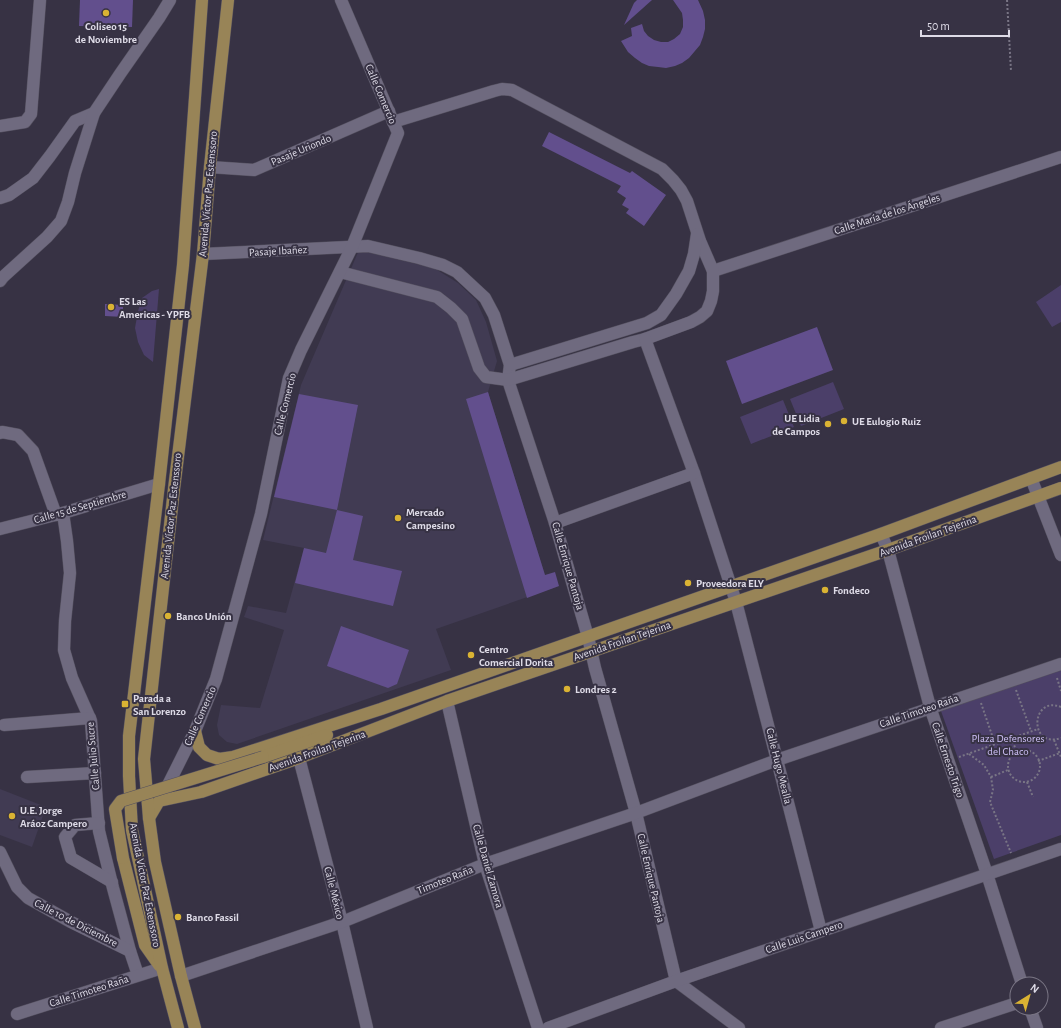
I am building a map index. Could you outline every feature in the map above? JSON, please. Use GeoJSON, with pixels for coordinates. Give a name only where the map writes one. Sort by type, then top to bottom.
{"type":"FeatureCollection","features":[{"type":"Feature","properties":{"kind":"main road","name":"Avenida Víctor Paz Estenssoro"},"geometry":{"type":"LineString","coordinates":[[178,1028],[162,968],[132,830],[129,776],[130,736],[183,265],[202,0]]}},
{"type":"Feature","properties":{"kind":"main road","name":"Avenida Víctor Paz Estenssoro"},"geometry":{"type":"LineString","coordinates":[[195,1028],[181,976],[155,862],[149,818],[144,759],[175,481],[203,254],[210,167],[228,0]]}},
{"type":"Feature","properties":{"kind":"main road","name":"Avenida Froilan Tejerina"},"geometry":{"type":"LineString","coordinates":[[195,731],[199,747],[206,755],[219,759],[233,757],[381,709],[731,587],[882,534],[1061,467]]}},
{"type":"Feature","properties":{"kind":"main road","name":"Avenida Froilan Tejerina"},"geometry":{"type":"LineString","coordinates":[[160,801],[201,792],[300,758],[447,701],[888,550],[1061,488]]}},
{"type":"Feature","properties":{"kind":"main road"},"geometry":{"type":"LineString","coordinates":[[162,968],[145,945],[123,858],[115,809],[121,802],[366,722],[381,709]]}},
{"type":"Feature","properties":{"kind":"main road","name":"Calle Comercio"},"geometry":{"type":"LineString","coordinates":[[149,818],[160,801]]}},
{"type":"Feature","properties":{"kind":"street"},"geometry":{"type":"LineString","coordinates":[[0,126],[25,122],[31,114],[40,0]]}},
{"type":"Feature","properties":{"kind":"street"},"geometry":{"type":"LineString","coordinates":[[0,281],[47,237],[61,221],[94,113],[170,0]]}},
{"type":"Feature","properties":{"kind":"street","name":"Calle Comercio"},"geometry":{"type":"LineString","coordinates":[[160,801],[195,731],[216,679],[261,514],[290,378],[301,350],[352,247],[398,133],[341,0]]}},
{"type":"Feature","properties":{"kind":"street","name":"Pasaje Uriondo"},"geometry":{"type":"LineString","coordinates":[[210,167],[254,170],[391,117],[502,89],[512,90],[662,169],[677,185],[687,201],[697,232],[713,272],[714,291],[707,311],[691,322],[645,339],[508,380]]}},
{"type":"Feature","properties":{"kind":"street"},"geometry":{"type":"LineString","coordinates":[[0,198],[9,195],[33,178],[75,121],[94,113]]}},
{"type":"Feature","properties":{"kind":"street","name":"Calle María de los Ángeles"},"geometry":{"type":"LineString","coordinates":[[713,272],[1061,156]]}},
{"type":"Feature","properties":{"kind":"street"},"geometry":{"type":"LineString","coordinates":[[510,365],[647,323],[661,315],[676,294],[688,271],[694,254],[697,232]]}},
{"type":"Feature","properties":{"kind":"street","name":"Calle Enrique Pantoja"},"geometry":{"type":"LineString","coordinates":[[352,247],[368,246],[443,265],[457,272],[485,298],[494,315],[510,365],[508,380],[555,523],[588,637],[597,676],[636,813],[676,980]]}},
{"type":"Feature","properties":{"kind":"street","name":"Pasaje Ibañez"},"geometry":{"type":"LineString","coordinates":[[203,254],[352,247]]}},
{"type":"Feature","properties":{"kind":"street"},"geometry":{"type":"LineString","coordinates":[[340,272],[437,297],[462,319],[479,368],[486,377],[508,380]]}},
{"type":"Feature","properties":{"kind":"street","name":"Calle Hugo Mealla"},"geometry":{"type":"LineString","coordinates":[[645,339],[694,473],[736,602],[821,931]]}},
{"type":"Feature","properties":{"kind":"street","name":"Calle Julio Sucre"},"geometry":{"type":"LineString","coordinates":[[0,432],[18,435],[33,451],[60,514],[67,541],[70,574],[65,621],[64,650],[72,678],[92,721],[99,831],[130,951],[138,975]]}},
{"type":"Feature","properties":{"kind":"street"},"geometry":{"type":"LineString","coordinates":[[555,523],[694,473]]}},
{"type":"Feature","properties":{"kind":"street"},"geometry":{"type":"LineString","coordinates":[[1031,478],[1061,555]]}},
{"type":"Feature","properties":{"kind":"street","name":"Calle 15 de Septiembre"},"geometry":{"type":"LineString","coordinates":[[0,529],[60,514],[159,484]]}},
{"type":"Feature","properties":{"kind":"street","name":"Calle Ernesto Trigo"},"geometry":{"type":"LineString","coordinates":[[882,534],[888,550],[930,708],[987,874],[1019,976]]}},
{"type":"Feature","properties":{"kind":"street","name":"Calle Timoteo Raña"},"geometry":{"type":"LineString","coordinates":[[777,760],[1061,664]]}},
{"type":"Feature","properties":{"kind":"street","name":"Calle Daniel Zamora"},"geometry":{"type":"LineString","coordinates":[[447,701],[485,864],[538,1028]]}},
{"type":"Feature","properties":{"kind":"street"},"geometry":{"type":"LineString","coordinates":[[4,725],[90,718]]}},
{"type":"Feature","properties":{"kind":"street","name":"Calle México"},"geometry":{"type":"LineString","coordinates":[[300,758],[342,922],[367,1028]]}},
{"type":"Feature","properties":{"kind":"street","name":"Timoteo Raña"},"geometry":{"type":"LineString","coordinates":[[181,976],[342,922],[485,864],[636,813],[777,760]]}},
{"type":"Feature","properties":{"kind":"street"},"geometry":{"type":"LineString","coordinates":[[27,777],[95,772]]}},
{"type":"Feature","properties":{"kind":"street"},"geometry":{"type":"LineString","coordinates":[[99,822],[75,825],[66,837],[71,858],[112,882]]}},
{"type":"Feature","properties":{"kind":"street","name":"Calle Luis Campero"},"geometry":{"type":"LineString","coordinates":[[548,1028],[676,980],[1061,849]]}},
{"type":"Feature","properties":{"kind":"street","name":"Calle 10 de Diciembre"},"geometry":{"type":"LineString","coordinates":[[0,852],[18,887],[28,898],[71,922],[130,951]]}},
{"type":"Feature","properties":{"kind":"street","name":"Calle Timoteo Raña"},"geometry":{"type":"LineString","coordinates":[[17,1014],[162,968]]}},
{"type":"Feature","properties":{"kind":"street"},"geometry":{"type":"LineString","coordinates":[[676,980],[739,1028]]}},
{"type":"Feature","properties":{"kind":"street"},"geometry":{"type":"LineString","coordinates":[[941,1028],[1009,1006]]}},
{"type":"Feature","properties":{"kind":"street"},"geometry":{"type":"LineString","coordinates":[[1033,1016],[1037,1028]]}},
{"type":"Feature","properties":{"kind":"path"},"geometry":{"type":"LineString","coordinates":[[1007,0],[1011,71]]}},
{"type":"Feature","properties":{"kind":"path"},"geometry":{"type":"LineString","coordinates":[[1056,678],[1061,691]]}},
{"type":"Feature","properties":{"kind":"path"},"geometry":{"type":"LineString","coordinates":[[1014,685],[1031,731]]}},
{"type":"Feature","properties":{"kind":"path"},"geometry":{"type":"LineString","coordinates":[[979,698],[995,744]]}},
{"type":"Feature","properties":{"kind":"path"},"geometry":{"type":"LineString","coordinates":[[1061,707],[1053,705],[1048,706],[1043,709],[1037,718],[1038,729],[1044,737],[1054,740],[1061,738]]}},
{"type":"Feature","properties":{"kind":"path"},"geometry":{"type":"LineString","coordinates":[[958,758],[1038,729]]}},
{"type":"Feature","properties":{"kind":"path"},"geometry":{"type":"LineString","coordinates":[[1012,738],[1017,752]]}},
{"type":"Feature","properties":{"kind":"path"},"geometry":{"type":"LineString","coordinates":[[1054,740],[1061,757]]}},
{"type":"Feature","properties":{"kind":"path"},"geometry":{"type":"LineString","coordinates":[[1022,750],[1027,751],[1036,756],[1039,766],[1036,776],[1032,779],[1022,782],[1010,774],[1008,764],[1012,755],[1017,752],[1022,750]]}},
{"type":"Feature","properties":{"kind":"path"},"geometry":{"type":"LineString","coordinates":[[1038,761],[1060,753]]}},
{"type":"Feature","properties":{"kind":"path"},"geometry":{"type":"LineString","coordinates":[[968,754],[984,765],[992,776],[993,790],[990,802],[1010,853]]}},
{"type":"Feature","properties":{"kind":"path"},"geometry":{"type":"LineString","coordinates":[[992,776],[1008,770]]}},
{"type":"Feature","properties":{"kind":"path"},"geometry":{"type":"LineString","coordinates":[[1027,781],[1033,798]]}},
{"type":"Feature","properties":{"kind":"shaded area","name":"Mercado Campesino"},"geometry":{"type":"Polygon","coordinates":[[[359,250],[434,268],[458,283],[476,300],[486,322],[497,361],[488,392],[545,575],[559,586],[436,629],[451,670],[237,744],[227,742],[219,735],[217,725],[221,705],[260,708],[284,630],[244,617],[248,606],[286,613],[304,548],[263,540],[301,385],[359,250]]]}},
{"type":"Feature","properties":{"kind":"shaded area"},"geometry":{"type":"Polygon","coordinates":[[[0,789],[46,807],[32,847],[0,835],[0,789]]]}},
{"type":"Feature","properties":{"kind":"green space"},"geometry":{"type":"Polygon","coordinates":[[[1061,285],[1061,322],[1052,327],[1036,302],[1061,285]]]}},
{"type":"Feature","properties":{"kind":"green space"},"geometry":{"type":"Polygon","coordinates":[[[159,289],[153,362],[144,355],[138,342],[135,328],[142,298],[152,291],[159,289]]]}},
{"type":"Feature","properties":{"kind":"green space"},"geometry":{"type":"Polygon","coordinates":[[[833,382],[844,409],[801,426],[790,399],[833,382]]]}},
{"type":"Feature","properties":{"kind":"green space"},"geometry":{"type":"Polygon","coordinates":[[[783,400],[794,427],[751,444],[740,417],[783,400]]]}},
{"type":"Feature","properties":{"kind":"green space","name":"Plaza Defensores del Chaco"},"geometry":{"type":"Polygon","coordinates":[[[1061,669],[1061,835],[994,859],[941,711],[1061,669]]]}},
{"type":"Feature","properties":{"kind":"building","name":"Coliseo 15 de Noviembre"},"geometry":{"type":"Polygon","coordinates":[[[80,0],[133,0],[132,27],[79,26],[80,0]]]}},
{"type":"Feature","properties":{"kind":"building"},"geometry":{"type":"Polygon","coordinates":[[[637,0],[652,0],[624,25],[634,3],[637,0]]]}},
{"type":"Feature","properties":{"kind":"building"},"geometry":{"type":"Polygon","coordinates":[[[673,0],[698,0],[705,20],[703,37],[700,45],[689,58],[682,63],[666,68],[649,66],[642,63],[628,52],[621,41],[632,36],[631,28],[642,24],[644,31],[654,40],[668,42],[674,39],[680,34],[683,27],[683,20],[682,13],[673,0]]]}},
{"type":"Feature","properties":{"kind":"building"},"geometry":{"type":"Polygon","coordinates":[[[549,132],[630,173],[632,171],[666,195],[644,226],[626,213],[629,209],[622,205],[626,198],[617,192],[621,186],[542,146],[549,132]]]}},
{"type":"Feature","properties":{"kind":"building"},"geometry":{"type":"Polygon","coordinates":[[[105,304],[123,305],[123,317],[105,316],[105,304]]]}},
{"type":"Feature","properties":{"kind":"building"},"geometry":{"type":"Polygon","coordinates":[[[817,327],[833,370],[742,404],[726,361],[817,327]]]}},
{"type":"Feature","properties":{"kind":"building"},"geometry":{"type":"Polygon","coordinates":[[[488,392],[545,575],[555,572],[559,586],[527,598],[466,399],[488,392]]]}},
{"type":"Feature","properties":{"kind":"building"},"geometry":{"type":"Polygon","coordinates":[[[299,394],[358,405],[337,510],[274,497],[299,394]]]}},
{"type":"Feature","properties":{"kind":"building"},"geometry":{"type":"Polygon","coordinates":[[[337,510],[363,516],[353,560],[402,571],[393,606],[295,583],[304,548],[326,553],[337,510]]]}},
{"type":"Feature","properties":{"kind":"building"},"geometry":{"type":"Polygon","coordinates":[[[341,626],[409,650],[397,684],[388,688],[327,666],[341,626]]]}},
{"type":"Feature","properties":{"kind":"place","name":"Coliseo 15 de Noviembre"},"geometry":{"type":"Point","coordinates":[106,13]}},
{"type":"Feature","properties":{"kind":"place","name":"ES Las Americas - YPFB"},"geometry":{"type":"Point","coordinates":[111,307]}},
{"type":"Feature","properties":{"kind":"place","name":"UE Eulogio Ruiz"},"geometry":{"type":"Point","coordinates":[844,421]}},
{"type":"Feature","properties":{"kind":"place","name":"UE Lidia de Campos"},"geometry":{"type":"Point","coordinates":[828,424]}},
{"type":"Feature","properties":{"kind":"place","name":"Mercado Campesino"},"geometry":{"type":"Point","coordinates":[398,518]}},
{"type":"Feature","properties":{"kind":"place","name":"Proveedora ELY"},"geometry":{"type":"Point","coordinates":[688,583]}},
{"type":"Feature","properties":{"kind":"place","name":"Fondeco"},"geometry":{"type":"Point","coordinates":[825,590]}},
{"type":"Feature","properties":{"kind":"place","name":"Banco Unión"},"geometry":{"type":"Point","coordinates":[168,616]}},
{"type":"Feature","properties":{"kind":"place","name":"Centro Comercial Dorita"},"geometry":{"type":"Point","coordinates":[471,655]}},
{"type":"Feature","properties":{"kind":"place","name":"Londres 2"},"geometry":{"type":"Point","coordinates":[567,689]}},
{"type":"Feature","properties":{"kind":"place","name":"Parada a San Lorenzo"},"geometry":{"type":"Point","coordinates":[125,704]}},
{"type":"Feature","properties":{"kind":"place","name":"U.E. Jorge Aráoz Campero"},"geometry":{"type":"Point","coordinates":[12,816]}},
{"type":"Feature","properties":{"kind":"place","name":"Banco Fassil"},"geometry":{"type":"Point","coordinates":[178,917]}}]}
